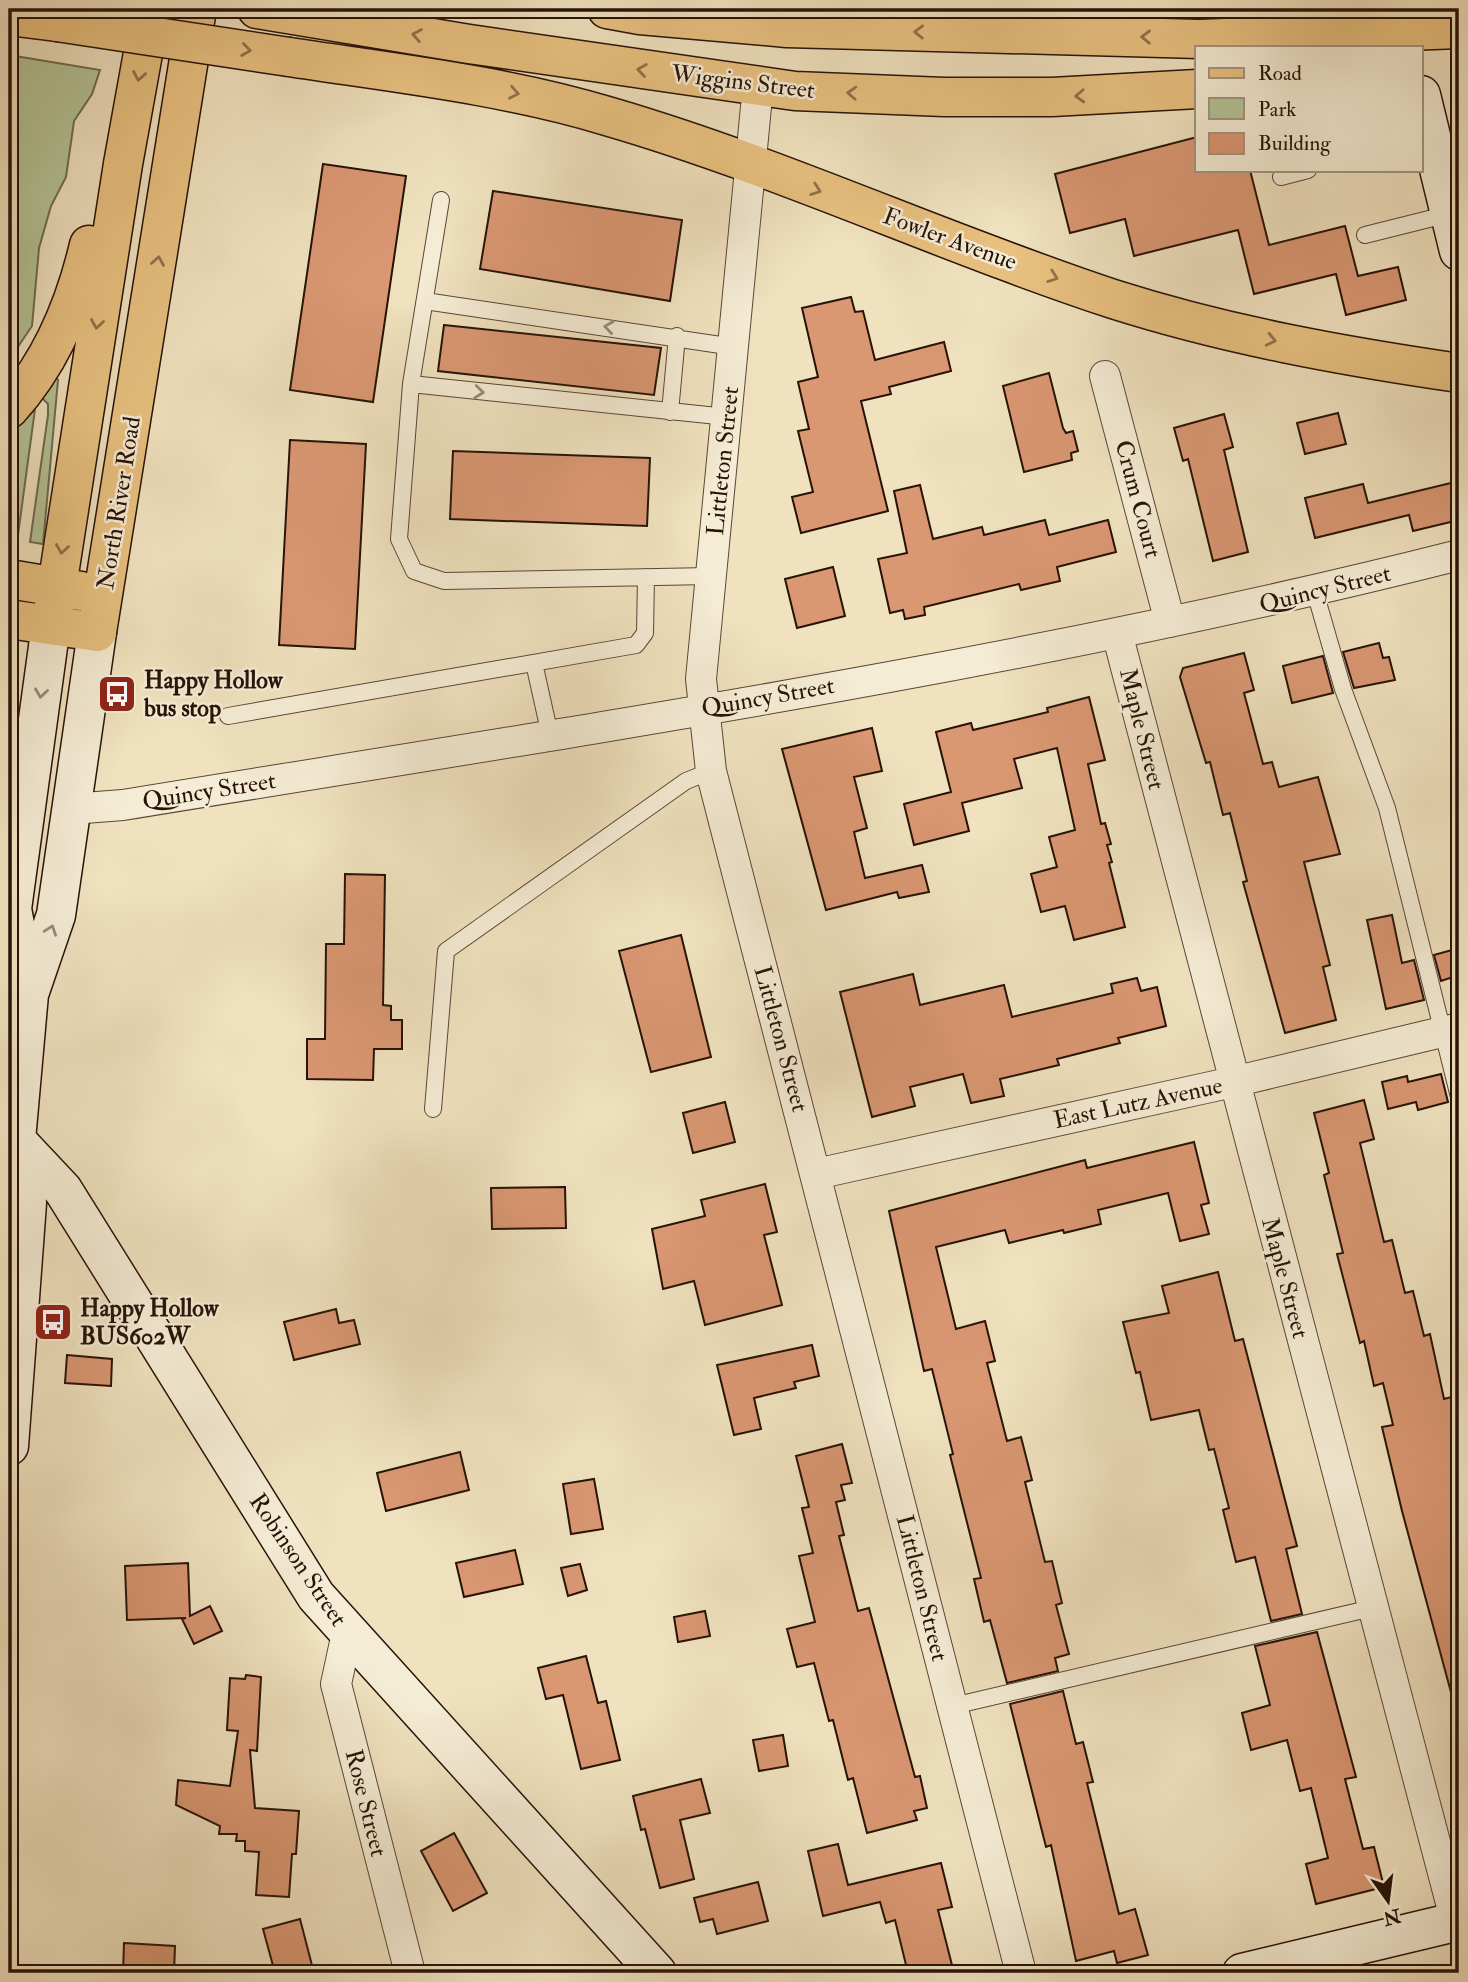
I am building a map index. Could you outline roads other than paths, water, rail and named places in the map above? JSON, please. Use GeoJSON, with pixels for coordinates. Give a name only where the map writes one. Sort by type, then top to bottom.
{"type":"FeatureCollection","features":[{"type":"Feature","properties":{"kind":"main road","name":"North River Road"},"geometry":{"type":"LineString","coordinates":[[51,625],[122,164],[151,9]]}},
{"type":"Feature","properties":{"kind":"main road","name":"North River Road"},"geometry":{"type":"LineString","coordinates":[[97,632],[197,9]]}},
{"type":"Feature","properties":{"kind":"main road","name":"Wiggins Street"},"geometry":{"type":"LineString","coordinates":[[257,9],[758,86],[944,97],[1052,97],[1195,89]]}},
{"type":"Feature","properties":{"kind":"main road"},"geometry":{"type":"LineString","coordinates":[[607,9],[640,15],[787,28],[1199,39],[1408,37],[1459,29]]}},
{"type":"Feature","properties":{"kind":"main road","name":"Fowler Avenue"},"geometry":{"type":"LineString","coordinates":[[9,16],[447,81],[607,116],[753,165],[1112,298],[1205,326],[1322,352],[1459,373]]}},
{"type":"Feature","properties":{"kind":"main road"},"geometry":{"type":"LineString","coordinates":[[1408,37],[1459,51]]}},
{"type":"Feature","properties":{"kind":"main road"},"geometry":{"type":"LineString","coordinates":[[9,409],[26,391],[64,323],[82,276],[100,198],[122,164]]}},
{"type":"Feature","properties":{"kind":"main road"},"geometry":{"type":"LineString","coordinates":[[9,579],[104,594]]}},
{"type":"Feature","properties":{"kind":"main road"},"geometry":{"type":"LineString","coordinates":[[9,619],[97,632]]}},
{"type":"Feature","properties":{"kind":"street","name":"Littleton Street"},"geometry":{"type":"LineString","coordinates":[[758,86],[753,165],[701,679],[711,771],[1021,1973]]}},
{"type":"Feature","properties":{"kind":"street"},"geometry":{"type":"LineString","coordinates":[[1422,104],[1426,139],[1459,251]]}},
{"type":"Feature","properties":{"kind":"street","name":"Crum Court"},"geometry":{"type":"LineString","coordinates":[[1105,376],[1170,622]]}},
{"type":"Feature","properties":{"kind":"street","name":"Quincy Street"},"geometry":{"type":"LineString","coordinates":[[72,809],[123,805],[704,709],[1170,622],[1315,592],[1459,555]]}},
{"type":"Feature","properties":{"kind":"street","name":"North River Road"},"geometry":{"type":"LineString","coordinates":[[29,994],[12,909],[16,828],[51,625]]}},
{"type":"Feature","properties":{"kind":"street","name":"North River Road"},"geometry":{"type":"LineString","coordinates":[[9,1446],[27,1203],[11,1143],[29,994],[56,915],[97,632]]}},
{"type":"Feature","properties":{"kind":"street","name":"Maple Street"},"geometry":{"type":"LineString","coordinates":[[1117,632],[1233,1082],[1457,1922]]}},
{"type":"Feature","properties":{"kind":"street","name":"East Lutz Avenue"},"geometry":{"type":"LineString","coordinates":[[817,1174],[1233,1082],[1451,1029]]}},
{"type":"Feature","properties":{"kind":"street","name":"Robinson Street"},"geometry":{"type":"LineString","coordinates":[[11,1143],[63,1190],[316,1596],[657,1973]]}},
{"type":"Feature","properties":{"kind":"street","name":"Rose Street"},"geometry":{"type":"LineString","coordinates":[[347,1633],[336,1684],[410,1973]]}},
{"type":"Feature","properties":{"kind":"street"},"geometry":{"type":"LineString","coordinates":[[1242,1973],[1457,1922]]}},
{"type":"Feature","properties":{"kind":"lane"},"geometry":{"type":"LineString","coordinates":[[1281,177],[1300,172]]}},
{"type":"Feature","properties":{"kind":"lane"},"geometry":{"type":"LineString","coordinates":[[441,200],[411,384],[399,539],[414,570],[444,581],[711,576]]}},
{"type":"Feature","properties":{"kind":"lane"},"geometry":{"type":"LineString","coordinates":[[1365,235],[1449,214]]}},
{"type":"Feature","properties":{"kind":"lane"},"geometry":{"type":"LineString","coordinates":[[425,301],[677,336],[734,347]]}},
{"type":"Feature","properties":{"kind":"lane"},"geometry":{"type":"LineString","coordinates":[[670,412],[677,336]]}},
{"type":"Feature","properties":{"kind":"lane"},"geometry":{"type":"LineString","coordinates":[[411,384],[727,417]]}},
{"type":"Feature","properties":{"kind":"lane"},"geometry":{"type":"LineString","coordinates":[[228,716],[636,645],[645,633],[646,577]]}},
{"type":"Feature","properties":{"kind":"lane"},"geometry":{"type":"LineString","coordinates":[[1315,592],[1343,689],[1387,808],[1451,1029],[1459,1097]]}},
{"type":"Feature","properties":{"kind":"lane"},"geometry":{"type":"LineString","coordinates":[[534,663],[550,735]]}},
{"type":"Feature","properties":{"kind":"lane"},"geometry":{"type":"LineString","coordinates":[[433,1109],[446,951],[686,781],[711,771]]}},
{"type":"Feature","properties":{"kind":"lane"},"geometry":{"type":"LineString","coordinates":[[953,1706],[1372,1608]]}},
{"type":"Feature","properties":{"kind":"place","name":"Happy Hollow bus stop"},"geometry":{"type":"Point","coordinates":[117,694]}},
{"type":"Feature","properties":{"kind":"place","name":"Happy Hollow BUS602W"},"geometry":{"type":"Point","coordinates":[53,1322]}}]}
